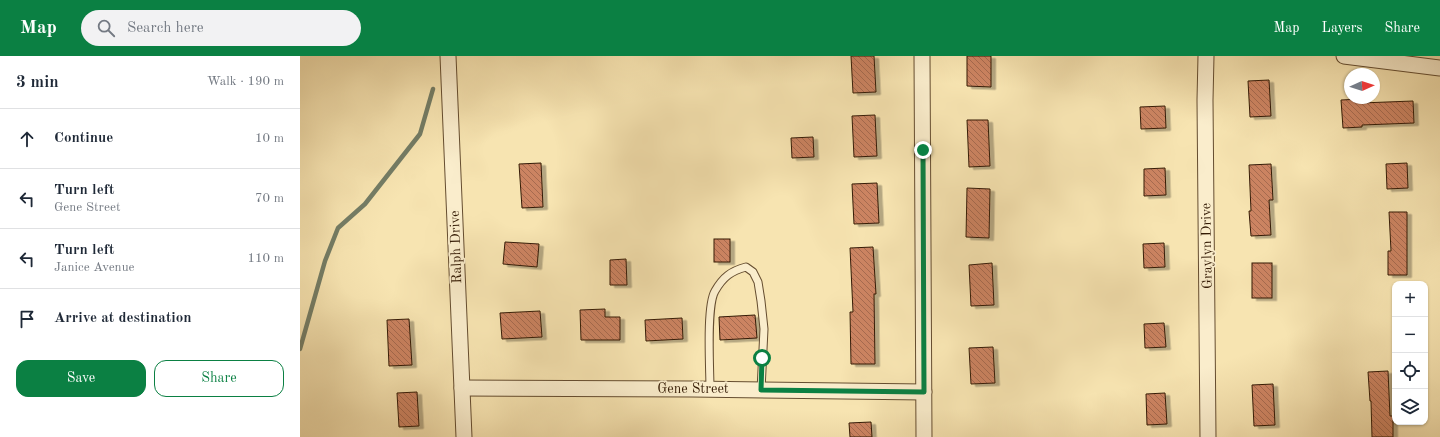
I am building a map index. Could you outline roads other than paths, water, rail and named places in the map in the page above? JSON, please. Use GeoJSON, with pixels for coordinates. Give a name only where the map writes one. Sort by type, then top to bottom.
{"type":"FeatureCollection","features":[{"type":"Feature","properties":{"kind":"street","name":"Ralph Drive"},"geometry":{"type":"LineString","coordinates":[[450,56],[464,437]]}},
{"type":"Feature","properties":{"kind":"street"},"geometry":{"type":"LineString","coordinates":[[922,56],[924,437]]}},
{"type":"Feature","properties":{"kind":"street","name":"Graylyn Drive"},"geometry":{"type":"LineString","coordinates":[[1206,56],[1205,100],[1208,437]]}},
{"type":"Feature","properties":{"kind":"street"},"geometry":{"type":"LineString","coordinates":[[1344,56],[1440,68]]}},
{"type":"Feature","properties":{"kind":"street","name":"Gene Street"},"geometry":{"type":"LineString","coordinates":[[462,388],[924,392]]}},
{"type":"Feature","properties":{"kind":"lane"},"geometry":{"type":"LineString","coordinates":[[710,389],[710,322],[714,292],[724,278],[734,270],[746,268],[753,272],[758,282],[761,301],[764,329],[761,390]]}},
{"type":"Feature","properties":{"kind":"waterway"},"geometry":{"type":"LineString","coordinates":[[300,349],[325,261],[338,228],[365,204],[420,134],[433,89]]}}]}
